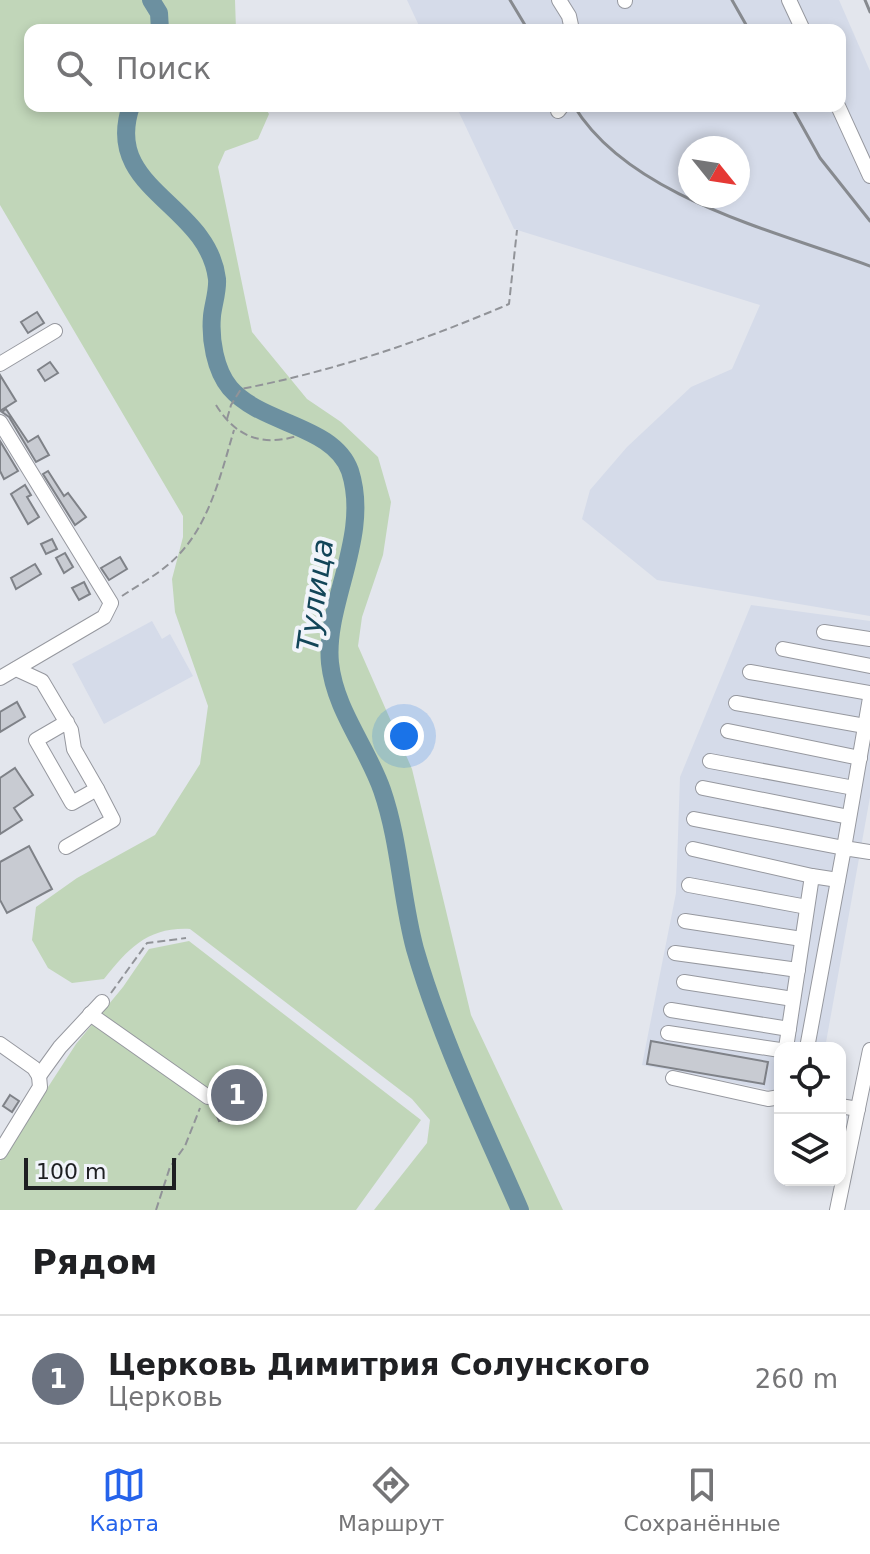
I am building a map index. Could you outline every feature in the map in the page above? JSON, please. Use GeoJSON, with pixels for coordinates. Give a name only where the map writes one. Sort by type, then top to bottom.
{"type":"FeatureCollection","features":[{"type":"Feature","properties":{"kind":"street"},"geometry":{"type":"LineString","coordinates":[[559,0],[571,24]]}},
{"type":"Feature","properties":{"kind":"street"},"geometry":{"type":"LineString","coordinates":[[789,0],[800,24]]}},
{"type":"Feature","properties":{"kind":"street"},"geometry":{"type":"LineString","coordinates":[[841,112],[870,176]]}},
{"type":"Feature","properties":{"kind":"street"},"geometry":{"type":"LineString","coordinates":[[0,364],[55,331]]}},
{"type":"Feature","properties":{"kind":"street"},"geometry":{"type":"LineString","coordinates":[[0,422],[111,603],[104,617],[0,678]]}},
{"type":"Feature","properties":{"kind":"street"},"geometry":{"type":"LineString","coordinates":[[824,632],[870,639]]}},
{"type":"Feature","properties":{"kind":"street"},"geometry":{"type":"LineString","coordinates":[[783,649],[870,666]]}},
{"type":"Feature","properties":{"kind":"street"},"geometry":{"type":"LineString","coordinates":[[16,669],[42,681],[67,722],[74,749],[113,820],[66,847]]}},
{"type":"Feature","properties":{"kind":"street"},"geometry":{"type":"LineString","coordinates":[[750,672],[870,695],[808,1042]]}},
{"type":"Feature","properties":{"kind":"street"},"geometry":{"type":"LineString","coordinates":[[736,703],[865,726]]}},
{"type":"Feature","properties":{"kind":"street"},"geometry":{"type":"LineString","coordinates":[[67,722],[36,740],[72,803],[97,789]]}},
{"type":"Feature","properties":{"kind":"street"},"geometry":{"type":"LineString","coordinates":[[728,731],[860,758]]}},
{"type":"Feature","properties":{"kind":"street"},"geometry":{"type":"LineString","coordinates":[[710,761],[854,788]]}},
{"type":"Feature","properties":{"kind":"street"},"geometry":{"type":"LineString","coordinates":[[703,788],[849,817]]}},
{"type":"Feature","properties":{"kind":"street"},"geometry":{"type":"LineString","coordinates":[[694,819],[870,852]]}},
{"type":"Feature","properties":{"kind":"street"},"geometry":{"type":"LineString","coordinates":[[693,849],[838,880]]}},
{"type":"Feature","properties":{"kind":"street"},"geometry":{"type":"LineString","coordinates":[[787,1042],[812,876]]}},
{"type":"Feature","properties":{"kind":"street"},"geometry":{"type":"LineString","coordinates":[[689,885],[807,907]]}},
{"type":"Feature","properties":{"kind":"street"},"geometry":{"type":"LineString","coordinates":[[685,921],[802,939]]}},
{"type":"Feature","properties":{"kind":"street"},"geometry":{"type":"LineString","coordinates":[[675,953],[798,970]]}},
{"type":"Feature","properties":{"kind":"street"},"geometry":{"type":"LineString","coordinates":[[684,982],[793,999]]}},
{"type":"Feature","properties":{"kind":"street"},"geometry":{"type":"LineString","coordinates":[[39,1076],[60,1047],[102,1002]]}},
{"type":"Feature","properties":{"kind":"street"},"geometry":{"type":"LineString","coordinates":[[671,1010],[789,1029]]}},
{"type":"Feature","properties":{"kind":"street"},"geometry":{"type":"LineString","coordinates":[[90,1014],[208,1097]]}},
{"type":"Feature","properties":{"kind":"street"},"geometry":{"type":"LineString","coordinates":[[668,1033],[774,1049]]}},
{"type":"Feature","properties":{"kind":"street"},"geometry":{"type":"LineString","coordinates":[[0,1044],[34,1068],[40,1087],[0,1152]]}},
{"type":"Feature","properties":{"kind":"street"},"geometry":{"type":"LineString","coordinates":[[837,1210],[870,1050]]}},
{"type":"Feature","properties":{"kind":"street"},"geometry":{"type":"LineString","coordinates":[[673,1078],[774,1098]]}},
{"type":"Feature","properties":{"kind":"street"},"geometry":{"type":"LineString","coordinates":[[846,1107],[858,1109]]}},
{"type":"Feature","properties":{"kind":"path"},"geometry":{"type":"LineString","coordinates":[[227,419],[241,389],[295,379],[424,340],[509,304],[517,230]]}},
{"type":"Feature","properties":{"kind":"path"},"geometry":{"type":"LineString","coordinates":[[216,405],[234,430],[269,440],[297,436]]}},
{"type":"Feature","properties":{"kind":"path"},"geometry":{"type":"LineString","coordinates":[[111,603],[169,564],[192,538],[214,495],[234,430]]}},
{"type":"Feature","properties":{"kind":"path"},"geometry":{"type":"LineString","coordinates":[[102,1002],[124,980],[147,943],[186,938]]}},
{"type":"Feature","properties":{"kind":"path"},"geometry":{"type":"LineString","coordinates":[[156,1210],[170,1167],[185,1146],[195,1115],[208,1097]]}},
{"type":"Feature","properties":{"kind":"shaded area"},"geometry":{"type":"Polygon","coordinates":[[[407,0],[839,0],[870,71],[870,616],[657,580],[582,519],[590,490],[627,447],[691,387],[732,369],[760,305],[514,229],[459,112],[846,112],[846,24],[418,24],[407,0]]]}},
{"type":"Feature","properties":{"kind":"shaded area"},"geometry":{"type":"Polygon","coordinates":[[[751,605],[870,621],[870,797],[826,1042],[774,1042],[774,1091],[642,1065],[676,893],[680,777],[751,605]]]}},
{"type":"Feature","properties":{"kind":"shaded area"},"geometry":{"type":"Polygon","coordinates":[[[152,621],[162,639],[170,634],[193,676],[104,724],[72,664],[152,621]]]}},
{"type":"Feature","properties":{"kind":"green space"},"geometry":{"type":"Polygon","coordinates":[[[0,0],[235,0],[236,24],[24,24],[24,112],[269,114],[258,139],[225,151],[218,167],[252,332],[307,399],[341,422],[378,457],[391,502],[383,555],[362,617],[358,646],[412,769],[471,1015],[563,1210],[374,1210],[427,1143],[430,1120],[412,1099],[190,929],[175,929],[151,936],[131,949],[104,979],[72,983],[48,968],[32,940],[36,907],[77,878],[155,835],[200,764],[208,706],[175,612],[172,579],[183,537],[183,516],[0,205],[0,0]]]}},
{"type":"Feature","properties":{"kind":"green space"},"geometry":{"type":"Polygon","coordinates":[[[189,941],[421,1120],[356,1210],[0,1210],[0,1161],[76,1044],[123,987],[149,949],[189,941]]]}},
{"type":"Feature","properties":{"kind":"building"},"geometry":{"type":"Polygon","coordinates":[[[37,312],[44,323],[28,333],[21,322],[37,312]]]}},
{"type":"Feature","properties":{"kind":"building"},"geometry":{"type":"Polygon","coordinates":[[[50,362],[58,373],[45,381],[38,370],[50,362]]]}},
{"type":"Feature","properties":{"kind":"building"},"geometry":{"type":"Polygon","coordinates":[[[0,375],[16,401],[0,411],[0,375]]]}},
{"type":"Feature","properties":{"kind":"building"},"geometry":{"type":"Polygon","coordinates":[[[6,409],[28,442],[38,436],[49,455],[36,462],[9,417],[2,412],[6,409]]]}},
{"type":"Feature","properties":{"kind":"building"},"geometry":{"type":"Polygon","coordinates":[[[0,441],[18,471],[4,479],[0,471],[0,441]]]}},
{"type":"Feature","properties":{"kind":"building"},"geometry":{"type":"Polygon","coordinates":[[[48,471],[64,496],[68,493],[86,517],[75,525],[43,474],[48,471]]]}},
{"type":"Feature","properties":{"kind":"building"},"geometry":{"type":"Polygon","coordinates":[[[25,485],[31,495],[27,497],[39,517],[28,524],[11,494],[25,485]]]}},
{"type":"Feature","properties":{"kind":"building"},"geometry":{"type":"Polygon","coordinates":[[[52,539],[57,549],[46,554],[41,544],[52,539]]]}},
{"type":"Feature","properties":{"kind":"building"},"geometry":{"type":"Polygon","coordinates":[[[65,553],[73,567],[64,573],[56,558],[65,553]]]}},
{"type":"Feature","properties":{"kind":"building"},"geometry":{"type":"Polygon","coordinates":[[[120,557],[127,569],[109,580],[101,568],[120,557]]]}},
{"type":"Feature","properties":{"kind":"building"},"geometry":{"type":"Polygon","coordinates":[[[35,564],[41,574],[16,589],[11,578],[35,564]]]}},
{"type":"Feature","properties":{"kind":"building"},"geometry":{"type":"Polygon","coordinates":[[[84,582],[90,594],[79,600],[72,588],[84,582]]]}},
{"type":"Feature","properties":{"kind":"building"},"geometry":{"type":"Polygon","coordinates":[[[17,702],[25,717],[0,732],[0,712],[17,702]]]}},
{"type":"Feature","properties":{"kind":"building"},"geometry":{"type":"Polygon","coordinates":[[[15,768],[33,795],[14,808],[22,820],[0,834],[0,778],[15,768]]]}},
{"type":"Feature","properties":{"kind":"building"},"geometry":{"type":"Polygon","coordinates":[[[29,846],[52,889],[7,913],[0,900],[0,862],[29,846]]]}},
{"type":"Feature","properties":{"kind":"building"},"geometry":{"type":"Polygon","coordinates":[[[651,1041],[768,1062],[764,1084],[647,1064],[651,1041]]]}},
{"type":"Feature","properties":{"kind":"building"},"geometry":{"type":"Polygon","coordinates":[[[248,1073],[255,1079],[251,1091],[254,1093],[240,1113],[237,1110],[231,1118],[219,1121],[216,1114],[223,1100],[220,1098],[234,1078],[244,1078],[248,1073]]]}},
{"type":"Feature","properties":{"kind":"building"},"geometry":{"type":"Polygon","coordinates":[[[10,1095],[19,1101],[12,1112],[3,1106],[10,1095]]]}},
{"type":"Feature","properties":{"kind":"waterway","name":"Тулица"},"geometry":{"type":"LineString","coordinates":[[151,0],[159,13],[160,24]]}},
{"type":"Feature","properties":{"kind":"waterway"},"geometry":{"type":"LineString","coordinates":[[130,112],[126,134],[131,158],[143,178],[196,232],[210,253],[217,279],[212,316],[213,344],[225,381],[244,400],[260,410],[329,444],[342,456],[350,471],[355,495],[355,520],[330,640],[333,680],[382,790],[393,829],[406,910],[425,983],[463,1081],[520,1210]]}},
{"type":"Feature","properties":{"kind":"railway"},"geometry":{"type":"LineString","coordinates":[[510,0],[524,24]]}},
{"type":"Feature","properties":{"kind":"railway"},"geometry":{"type":"LineString","coordinates":[[732,0],[746,24]]}},
{"type":"Feature","properties":{"kind":"railway"},"geometry":{"type":"LineString","coordinates":[[865,0],[870,12]]}},
{"type":"Feature","properties":{"kind":"railway"},"geometry":{"type":"LineString","coordinates":[[579,112],[599,138],[630,164],[667,187],[749,224],[870,266]]}},
{"type":"Feature","properties":{"kind":"railway"},"geometry":{"type":"LineString","coordinates":[[794,112],[820,158],[870,221]]}},
{"type":"Feature","properties":{"kind":"place","name":"Церковь Димитрия Солунского"},"geometry":{"type":"Point","coordinates":[237,1095]}}]}
